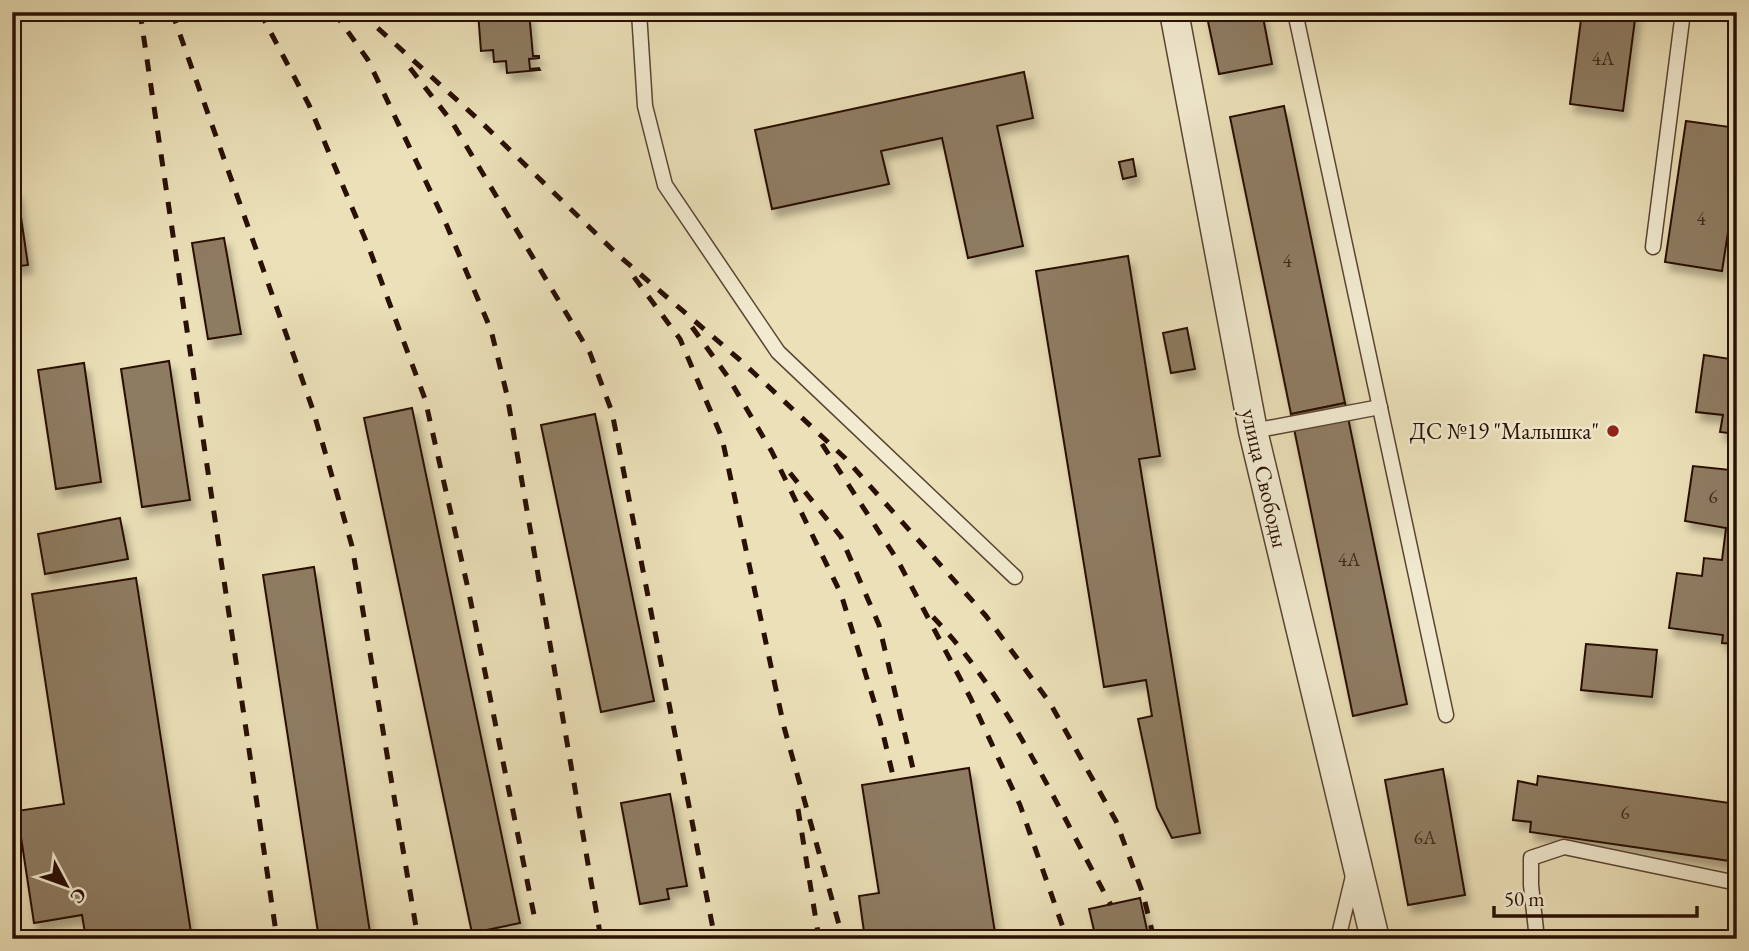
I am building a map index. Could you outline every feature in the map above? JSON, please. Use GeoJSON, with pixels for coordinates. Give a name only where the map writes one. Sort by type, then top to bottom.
{"type":"FeatureCollection","features":[{"type":"Feature","properties":{"kind":"street","name":"улица Свободы"},"geometry":{"type":"LineString","coordinates":[[1174,12],[1253,431],[1375,939]]}},
{"type":"Feature","properties":{"kind":"lane"},"geometry":{"type":"LineString","coordinates":[[639,12],[645,106],[665,185],[778,352],[1015,577]]}},
{"type":"Feature","properties":{"kind":"lane"},"geometry":{"type":"LineString","coordinates":[[1295,12],[1446,715]]}},
{"type":"Feature","properties":{"kind":"lane"},"geometry":{"type":"LineString","coordinates":[[1653,247],[1683,12]]}},
{"type":"Feature","properties":{"kind":"lane"},"geometry":{"type":"LineString","coordinates":[[1253,431],[1380,407]]}},
{"type":"Feature","properties":{"kind":"lane"},"geometry":{"type":"LineString","coordinates":[[1537,939],[1531,858],[1564,847],[1737,883]]}},
{"type":"Feature","properties":{"kind":"lane"},"geometry":{"type":"LineString","coordinates":[[1338,939],[1357,862]]}},
{"type":"Feature","properties":{"kind":"building"},"geometry":{"type":"Polygon","coordinates":[[[478,12],[529,12],[533,56],[539,56],[529,59],[530,69],[540,70],[507,73],[506,61],[494,62],[493,50],[481,51],[478,12]]]}},
{"type":"Feature","properties":{"kind":"building"},"geometry":{"type":"Polygon","coordinates":[[[1206,12],[1262,12],[1272,64],[1219,74],[1206,12]]]}},
{"type":"Feature","properties":{"kind":"building"},"geometry":{"type":"Polygon","coordinates":[[[1582,12],[1636,12],[1623,111],[1570,104],[1582,12]]]}},
{"type":"Feature","properties":{"kind":"building"},"geometry":{"type":"Polygon","coordinates":[[[1024,72],[1033,118],[997,126],[1023,246],[968,258],[942,138],[881,151],[889,184],[772,209],[755,130],[1024,72]]]}},
{"type":"Feature","properties":{"kind":"building"},"geometry":{"type":"Polygon","coordinates":[[[1284,106],[1345,403],[1291,414],[1230,117],[1284,106]]]}},
{"type":"Feature","properties":{"kind":"building"},"geometry":{"type":"Polygon","coordinates":[[[1686,121],[1737,128],[1737,174],[1722,271],[1665,262],[1686,121]]]}},
{"type":"Feature","properties":{"kind":"building"},"geometry":{"type":"Polygon","coordinates":[[[1133,159],[1136,176],[1123,179],[1119,162],[1133,159]]]}},
{"type":"Feature","properties":{"kind":"building"},"geometry":{"type":"Polygon","coordinates":[[[17,190],[28,265],[12,267],[12,191],[17,190]]]}},
{"type":"Feature","properties":{"kind":"building"},"geometry":{"type":"Polygon","coordinates":[[[224,238],[241,334],[208,339],[192,243],[224,238]]]}},
{"type":"Feature","properties":{"kind":"building"},"geometry":{"type":"Polygon","coordinates":[[[1128,256],[1160,456],[1139,459],[1200,833],[1172,838],[1157,808],[1138,719],[1152,716],[1146,680],[1104,687],[1036,271],[1128,256]]]}},
{"type":"Feature","properties":{"kind":"building"},"geometry":{"type":"Polygon","coordinates":[[[1187,328],[1195,369],[1171,373],[1163,333],[1187,328]]]}},
{"type":"Feature","properties":{"kind":"building"},"geometry":{"type":"Polygon","coordinates":[[[1704,355],[1737,360],[1737,644],[1722,643],[1723,635],[1669,628],[1677,573],[1702,576],[1704,558],[1722,560],[1726,528],[1685,521],[1693,466],[1730,470],[1736,434],[1720,432],[1723,415],[1696,412],[1704,355]]]}},
{"type":"Feature","properties":{"kind":"building"},"geometry":{"type":"Polygon","coordinates":[[[169,361],[190,500],[142,507],[121,369],[169,361]]]}},
{"type":"Feature","properties":{"kind":"building"},"geometry":{"type":"Polygon","coordinates":[[[84,363],[101,482],[56,489],[38,370],[84,363]]]}},
{"type":"Feature","properties":{"kind":"building"},"geometry":{"type":"Polygon","coordinates":[[[1345,403],[1407,704],[1353,716],[1291,414],[1345,403]]]}},
{"type":"Feature","properties":{"kind":"building"},"geometry":{"type":"Polygon","coordinates":[[[412,408],[520,923],[472,933],[364,418],[412,408]]]}},
{"type":"Feature","properties":{"kind":"building"},"geometry":{"type":"Polygon","coordinates":[[[595,414],[654,701],[601,712],[541,425],[595,414]]]}},
{"type":"Feature","properties":{"kind":"building"},"geometry":{"type":"Polygon","coordinates":[[[120,518],[128,559],[45,574],[38,534],[120,518]]]}},
{"type":"Feature","properties":{"kind":"building"},"geometry":{"type":"Polygon","coordinates":[[[314,567],[371,939],[319,939],[263,575],[314,567]]]}},
{"type":"Feature","properties":{"kind":"building"},"geometry":{"type":"Polygon","coordinates":[[[136,578],[192,939],[86,939],[82,915],[34,923],[17,811],[64,804],[32,594],[136,578]]]}},
{"type":"Feature","properties":{"kind":"building"},"geometry":{"type":"Polygon","coordinates":[[[1586,644],[1657,650],[1652,697],[1581,690],[1586,644]]]}},
{"type":"Feature","properties":{"kind":"building"},"geometry":{"type":"Polygon","coordinates":[[[969,768],[996,939],[865,939],[859,896],[879,893],[862,785],[969,768]]]}},
{"type":"Feature","properties":{"kind":"building"},"geometry":{"type":"Polygon","coordinates":[[[1443,769],[1465,895],[1408,905],[1385,780],[1443,769]]]}},
{"type":"Feature","properties":{"kind":"building"},"geometry":{"type":"Polygon","coordinates":[[[1538,776],[1737,804],[1737,862],[1530,832],[1531,822],[1513,820],[1518,781],[1537,785],[1538,776]]]}},
{"type":"Feature","properties":{"kind":"building"},"geometry":{"type":"Polygon","coordinates":[[[670,794],[687,886],[667,889],[669,899],[640,904],[621,803],[670,794]]]}},
{"type":"Feature","properties":{"kind":"building"},"geometry":{"type":"Polygon","coordinates":[[[1140,898],[1149,939],[1096,939],[1089,909],[1140,898]]]}},
{"type":"Feature","properties":{"kind":"railway"},"geometry":{"type":"LineString","coordinates":[[140,12],[277,939]]}},
{"type":"Feature","properties":{"kind":"railway"},"geometry":{"type":"LineString","coordinates":[[172,12],[313,410],[352,546],[418,939]]}},
{"type":"Feature","properties":{"kind":"railway"},"geometry":{"type":"LineString","coordinates":[[260,12],[309,105],[369,248],[425,399],[469,593],[534,915]]}},
{"type":"Feature","properties":{"kind":"railway"},"geometry":{"type":"LineString","coordinates":[[334,12],[368,60],[447,226],[491,330],[507,395],[601,939]]}},
{"type":"Feature","properties":{"kind":"railway"},"geometry":{"type":"LineString","coordinates":[[360,12],[479,120],[618,255],[740,360],[845,458],[986,616],[1050,703],[1116,821],[1143,894],[1154,939]]}},
{"type":"Feature","properties":{"kind":"railway"},"geometry":{"type":"LineString","coordinates":[[410,68],[452,122],[590,353],[612,412],[715,939]]}},
{"type":"Feature","properties":{"kind":"railway"},"geometry":{"type":"LineString","coordinates":[[634,277],[680,339],[722,438],[784,727],[843,939]]}},
{"type":"Feature","properties":{"kind":"railway"},"geometry":{"type":"LineString","coordinates":[[692,327],[728,377],[772,452],[841,594],[880,721],[894,780]]}},
{"type":"Feature","properties":{"kind":"railway"},"geometry":{"type":"LineString","coordinates":[[822,444],[898,561],[971,699],[1020,805],[1067,939]]}},
{"type":"Feature","properties":{"kind":"railway"},"geometry":{"type":"LineString","coordinates":[[790,473],[841,537],[879,625],[915,777]]}},
{"type":"Feature","properties":{"kind":"railway"},"geometry":{"type":"LineString","coordinates":[[933,617],[960,648],[1009,718],[1111,905]]}},
{"type":"Feature","properties":{"kind":"railway"},"geometry":{"type":"LineString","coordinates":[[798,809],[819,939]]}},
{"type":"Feature","properties":{"kind":"place","name":"ДС №19 \"Малышка\""},"geometry":{"type":"Point","coordinates":[1613,431]}}]}
